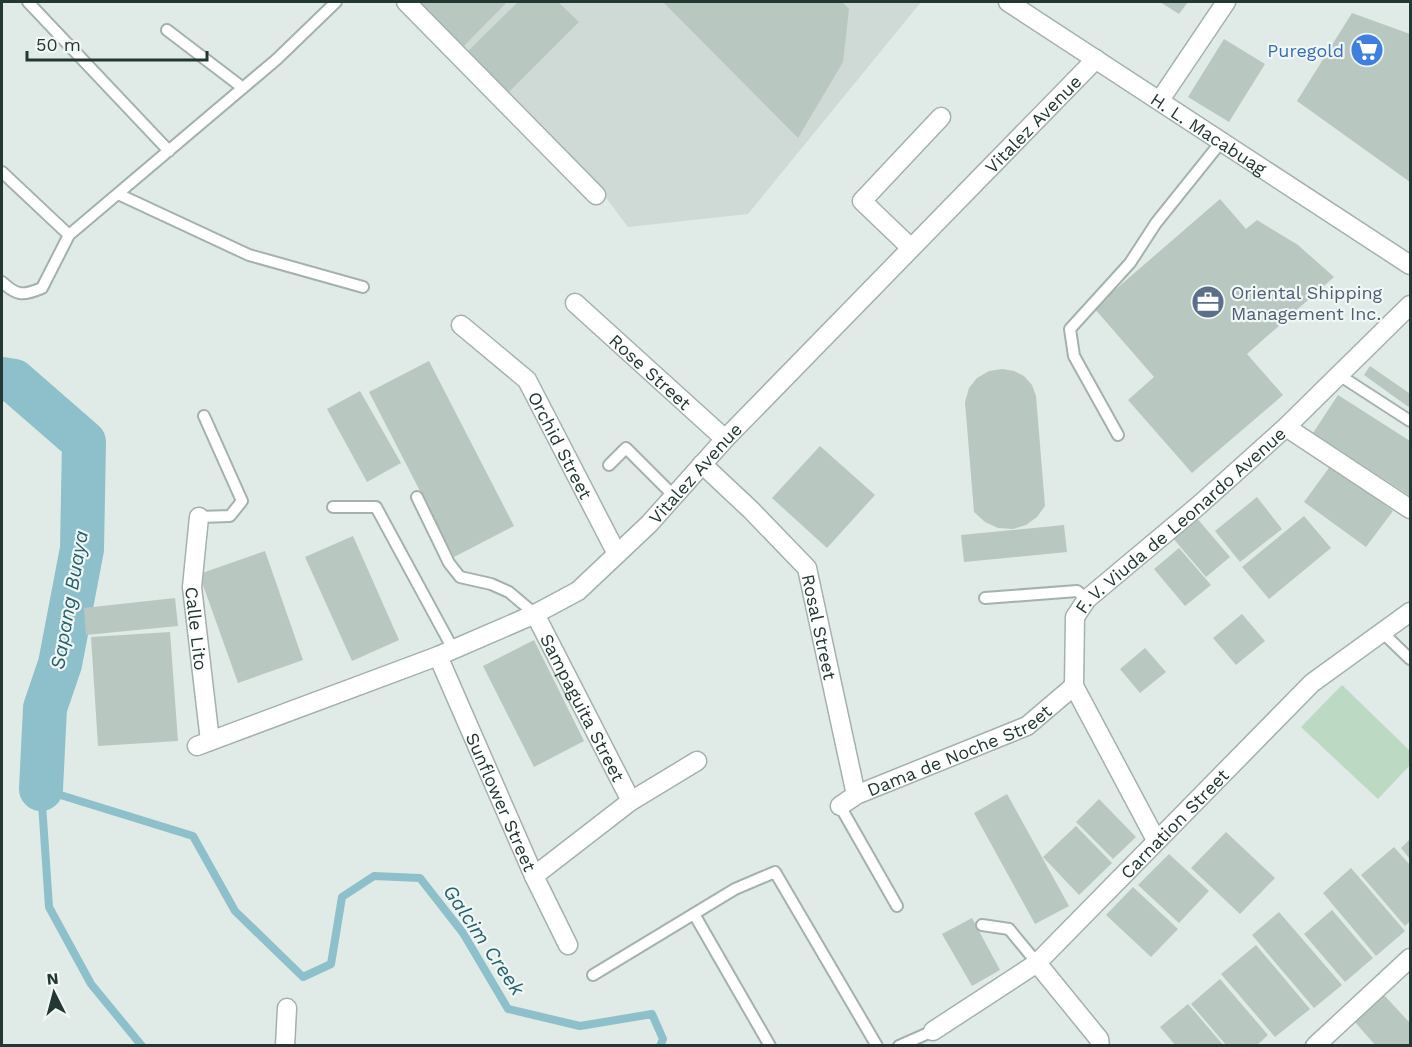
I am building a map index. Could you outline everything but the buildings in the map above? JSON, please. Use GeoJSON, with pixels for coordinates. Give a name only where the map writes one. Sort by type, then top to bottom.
{"type":"FeatureCollection","features":[{"type":"Feature","properties":{"kind":"street"},"geometry":{"type":"LineString","coordinates":[[406,2],[596,195]]}},
{"type":"Feature","properties":{"kind":"street","name":"H. L. Macabuag"},"geometry":{"type":"LineString","coordinates":[[1008,2],[1410,265]]}},
{"type":"Feature","properties":{"kind":"street"},"geometry":{"type":"LineString","coordinates":[[1161,100],[1226,2]]}},
{"type":"Feature","properties":{"kind":"street","name":"Vitalez Avenue"},"geometry":{"type":"LineString","coordinates":[[203,744],[446,653],[535,614],[578,591],[617,555],[725,439],[1096,58]]}},
{"type":"Feature","properties":{"kind":"street"},"geometry":{"type":"LineString","coordinates":[[911,248],[862,201],[940,117]]}},
{"type":"Feature","properties":{"kind":"street","name":"Rose Street"},"geometry":{"type":"LineString","coordinates":[[575,303],[725,439]]}},
{"type":"Feature","properties":{"kind":"street","name":"F. V. Viuda de Leonardo Avenue"},"geometry":{"type":"LineString","coordinates":[[1156,840],[1074,686],[1075,616],[1087,599],[1198,506],[1286,427],[1410,305]]}},
{"type":"Feature","properties":{"kind":"street","name":"Orchid Street"},"geometry":{"type":"LineString","coordinates":[[461,325],[527,380],[617,555]]}},
{"type":"Feature","properties":{"kind":"street"},"geometry":{"type":"LineString","coordinates":[[1286,427],[1410,509]]}},
{"type":"Feature","properties":{"kind":"street","name":"Rosal Street"},"geometry":{"type":"LineString","coordinates":[[702,464],[807,568],[856,795]]}},
{"type":"Feature","properties":{"kind":"street","name":"Calle Lito"},"geometry":{"type":"LineString","coordinates":[[199,517],[192,587],[203,744]]}},
{"type":"Feature","properties":{"kind":"street","name":"Carnation Street"},"geometry":{"type":"LineString","coordinates":[[933,1031],[1037,963],[1312,683],[1410,612]]}},
{"type":"Feature","properties":{"kind":"street","name":"Sampaguita Street"},"geometry":{"type":"LineString","coordinates":[[535,614],[631,801]]}},
{"type":"Feature","properties":{"kind":"street","name":"Sunflower Street"},"geometry":{"type":"LineString","coordinates":[[446,653],[534,876],[568,945]]}},
{"type":"Feature","properties":{"kind":"street","name":"Dama de Noche Street"},"geometry":{"type":"LineString","coordinates":[[840,806],[856,795],[1027,726],[1074,686]]}},
{"type":"Feature","properties":{"kind":"street","name":"Sampaguita Street"},"geometry":{"type":"LineString","coordinates":[[534,876],[631,801],[697,761]]}},
{"type":"Feature","properties":{"kind":"street"},"geometry":{"type":"LineString","coordinates":[[1315,1046],[1410,958]]}},
{"type":"Feature","properties":{"kind":"street"},"geometry":{"type":"LineString","coordinates":[[1037,963],[1099,1039],[1100,1046]]}},
{"type":"Feature","properties":{"kind":"street"},"geometry":{"type":"LineString","coordinates":[[285,1046],[287,1008]]}},
{"type":"Feature","properties":{"kind":"lane"},"geometry":{"type":"LineString","coordinates":[[28,2],[169,151]]}},
{"type":"Feature","properties":{"kind":"lane"},"geometry":{"type":"LineString","coordinates":[[2,282],[13,292],[28,294],[42,288],[69,235],[277,59],[336,2]]}},
{"type":"Feature","properties":{"kind":"lane"},"geometry":{"type":"LineString","coordinates":[[167,30],[243,88]]}},
{"type":"Feature","properties":{"kind":"lane"},"geometry":{"type":"LineString","coordinates":[[1118,435],[1074,356],[1070,329],[1130,263],[1156,223],[1221,142]]}},
{"type":"Feature","properties":{"kind":"lane"},"geometry":{"type":"LineString","coordinates":[[2,172],[69,235]]}},
{"type":"Feature","properties":{"kind":"lane"},"geometry":{"type":"LineString","coordinates":[[118,194],[249,255],[363,287]]}},
{"type":"Feature","properties":{"kind":"lane"},"geometry":{"type":"LineString","coordinates":[[1339,375],[1410,421]]}},
{"type":"Feature","properties":{"kind":"lane"},"geometry":{"type":"LineString","coordinates":[[199,517],[230,516],[242,501],[204,416]]}},
{"type":"Feature","properties":{"kind":"lane"},"geometry":{"type":"LineString","coordinates":[[609,465],[626,448],[674,496]]}},
{"type":"Feature","properties":{"kind":"lane"},"geometry":{"type":"LineString","coordinates":[[417,497],[449,563],[460,577],[491,584],[509,592],[535,614]]}},
{"type":"Feature","properties":{"kind":"lane"},"geometry":{"type":"LineString","coordinates":[[333,507],[376,507],[446,653]]}},
{"type":"Feature","properties":{"kind":"lane"},"geometry":{"type":"LineString","coordinates":[[985,598],[1077,591],[1087,599]]}},
{"type":"Feature","properties":{"kind":"lane"},"geometry":{"type":"LineString","coordinates":[[1382,632],[1410,659]]}},
{"type":"Feature","properties":{"kind":"lane"},"geometry":{"type":"LineString","coordinates":[[840,806],[897,906]]}},
{"type":"Feature","properties":{"kind":"lane"},"geometry":{"type":"LineString","coordinates":[[593,975],[735,889],[776,872],[878,1046]]}},
{"type":"Feature","properties":{"kind":"lane"},"geometry":{"type":"LineString","coordinates":[[694,914],[770,1046]]}},
{"type":"Feature","properties":{"kind":"lane"},"geometry":{"type":"LineString","coordinates":[[982,925],[1009,929],[1037,963]]}},
{"type":"Feature","properties":{"kind":"lane"},"geometry":{"type":"LineString","coordinates":[[899,1046],[933,1031]]}},
{"type":"Feature","properties":{"kind":"shaded area"},"geometry":{"type":"Polygon","coordinates":[[[411,2],[921,2],[748,214],[628,227],[604,195],[411,2]]]}},
{"type":"Feature","properties":{"kind":"green space"},"geometry":{"type":"Polygon","coordinates":[[[1342,685],[1410,751],[1410,765],[1378,799],[1301,727],[1342,685]]]}},
{"type":"Feature","properties":{"kind":"waterway","name":"Sapang Buaya"},"geometry":{"type":"LineString","coordinates":[[2,379],[14,381],[84,442],[82,549],[60,664],[45,708],[41,789]]}},
{"type":"Feature","properties":{"kind":"waterway","name":"Galcim Creek"},"geometry":{"type":"LineString","coordinates":[[142,1046],[91,984],[49,907],[41,789],[193,836],[235,911],[303,977],[331,964],[342,897],[374,876],[420,878],[463,933],[508,1009],[580,1026],[652,1014],[663,1039],[660,1046]]}},
{"type":"Feature","properties":{"kind":"place","name":"Puregold"},"geometry":{"type":"Point","coordinates":[1367,50]}},
{"type":"Feature","properties":{"kind":"place","name":"Oriental Shipping Management Inc."},"geometry":{"type":"Point","coordinates":[1208,302]}}]}
